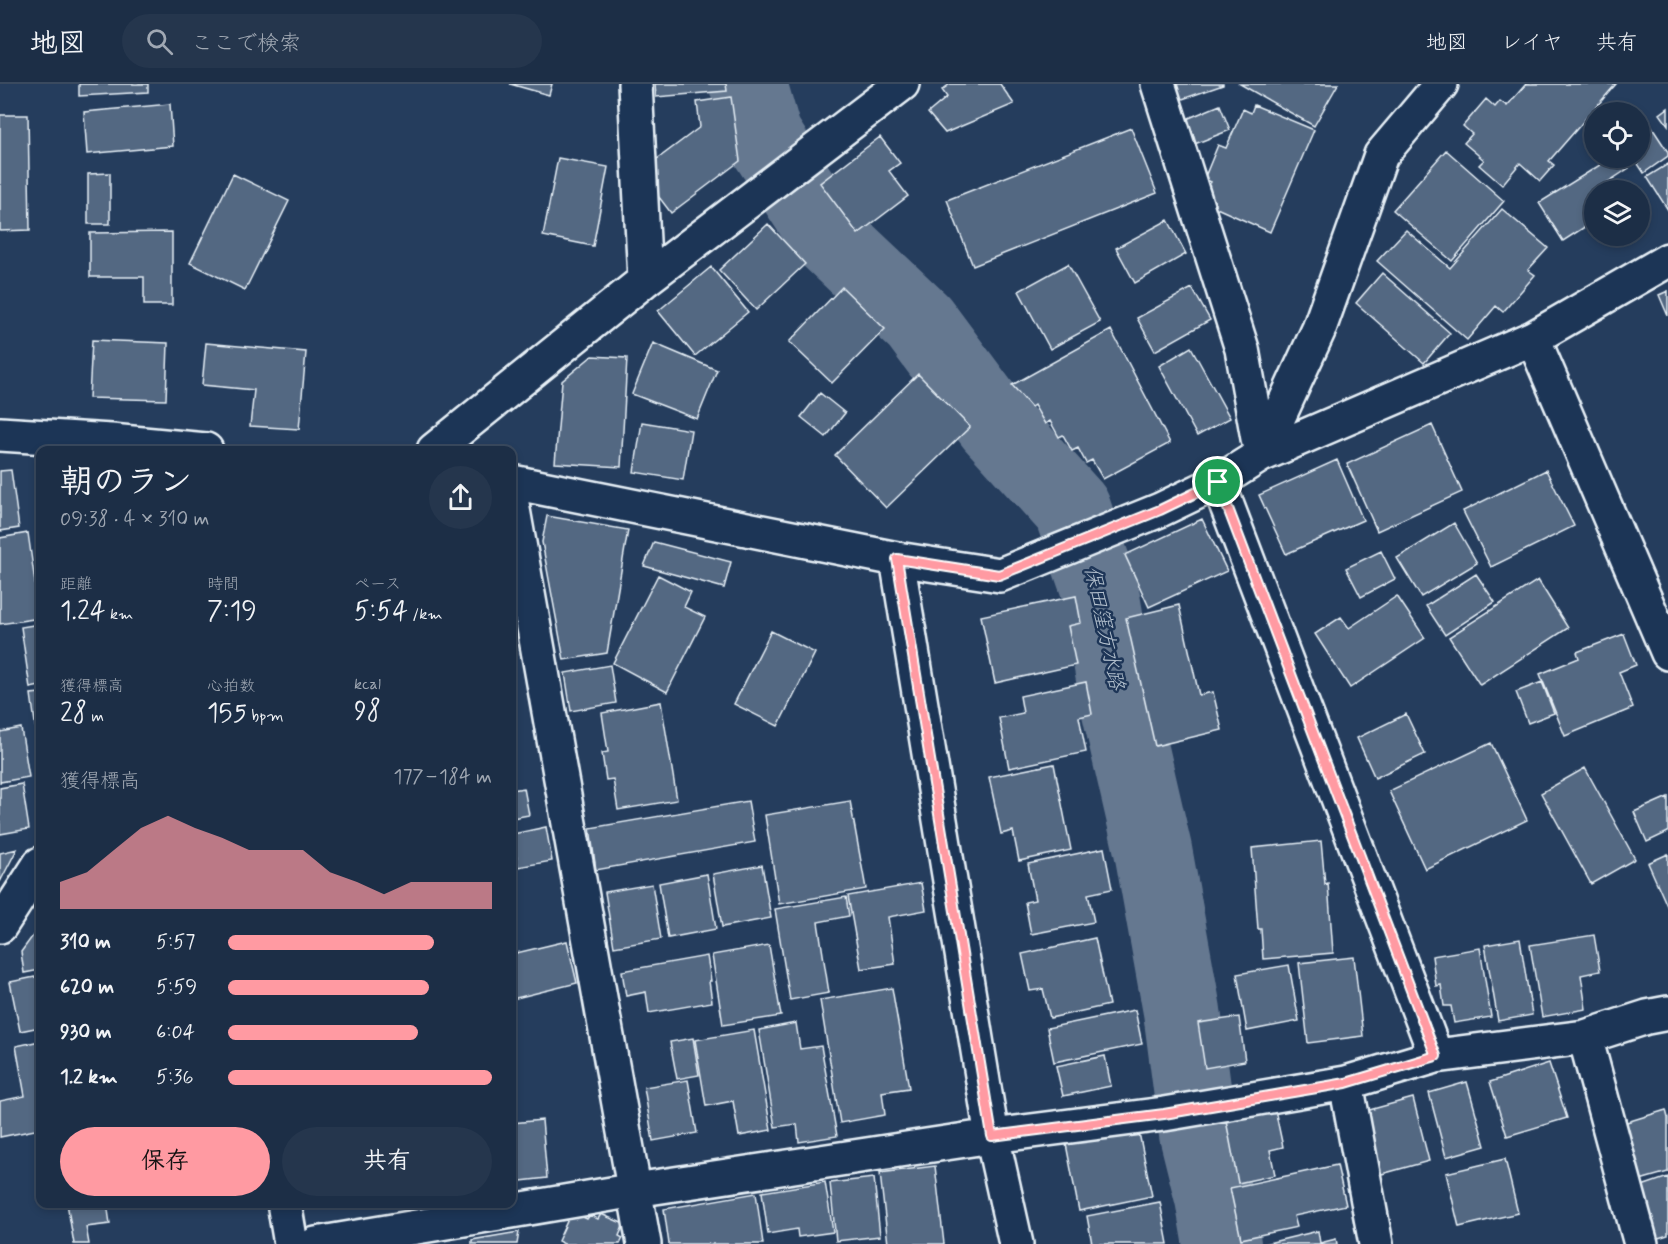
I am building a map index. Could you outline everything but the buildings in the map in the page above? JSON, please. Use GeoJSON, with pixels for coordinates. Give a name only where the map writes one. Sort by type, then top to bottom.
{"type":"FeatureCollection","features":[{"type":"Feature","properties":{"kind":"street"},"geometry":{"type":"LineString","coordinates":[[635,84],[645,280]]}},
{"type":"Feature","properties":{"kind":"street"},"geometry":{"type":"LineString","coordinates":[[439,446],[645,280],[902,84]]}},
{"type":"Feature","properties":{"kind":"street"},"geometry":{"type":"LineString","coordinates":[[1158,84],[1242,349],[1262,455]]}},
{"type":"Feature","properties":{"kind":"street"},"geometry":{"type":"LineString","coordinates":[[1262,455],[1319,328],[1381,155],[1440,84]]}},
{"type":"Feature","properties":{"kind":"street"},"geometry":{"type":"LineString","coordinates":[[516,483],[897,559],[999,575],[1160,510],[1218,482],[1262,455],[1533,338],[1668,260]]}},
{"type":"Feature","properties":{"kind":"street"},"geometry":{"type":"LineString","coordinates":[[1533,338],[1668,653]]}},
{"type":"Feature","properties":{"kind":"street"},"geometry":{"type":"LineString","coordinates":[[0,434],[164,446]]}},
{"type":"Feature","properties":{"kind":"street"},"geometry":{"type":"LineString","coordinates":[[1218,482],[1436,1056]]}},
{"type":"Feature","properties":{"kind":"street"},"geometry":{"type":"LineString","coordinates":[[516,526],[644,1244]]}},
{"type":"Feature","properties":{"kind":"street"},"geometry":{"type":"LineString","coordinates":[[897,559],[992,1136],[1016,1244]]}},
{"type":"Feature","properties":{"kind":"street"},"geometry":{"type":"LineString","coordinates":[[0,926],[36,870]]}},
{"type":"Feature","properties":{"kind":"street"},"geometry":{"type":"LineString","coordinates":[[316,1244],[635,1190],[992,1136],[1164,1114],[1346,1083],[1436,1056],[1585,1037],[1647,1017],[1668,1013]]}},
{"type":"Feature","properties":{"kind":"street"},"geometry":{"type":"LineString","coordinates":[[1585,1037],[1641,1244]]}},
{"type":"Feature","properties":{"kind":"street"},"geometry":{"type":"LineString","coordinates":[[1346,1083],[1376,1244]]}},
{"type":"Feature","properties":{"kind":"street"},"geometry":{"type":"LineString","coordinates":[[285,1208],[291,1244]]}},
{"type":"Feature","properties":{"kind":"waterway","name":"保田窪方水路"},"geometry":{"type":"LineString","coordinates":[[748,84],[763,136],[826,234],[919,322],[994,423],[1072,509],[1099,586],[1120,707],[1153,850],[1182,1011],[1198,1134],[1214,1198],[1222,1244]]}},
{"type":"Feature","properties":{"kind":"route"},"geometry":{"type":"LineString","coordinates":[[1218,482],[1436,1056],[1346,1083],[1164,1114],[992,1136],[897,559],[999,575],[1160,510],[1218,482]]}}]}
